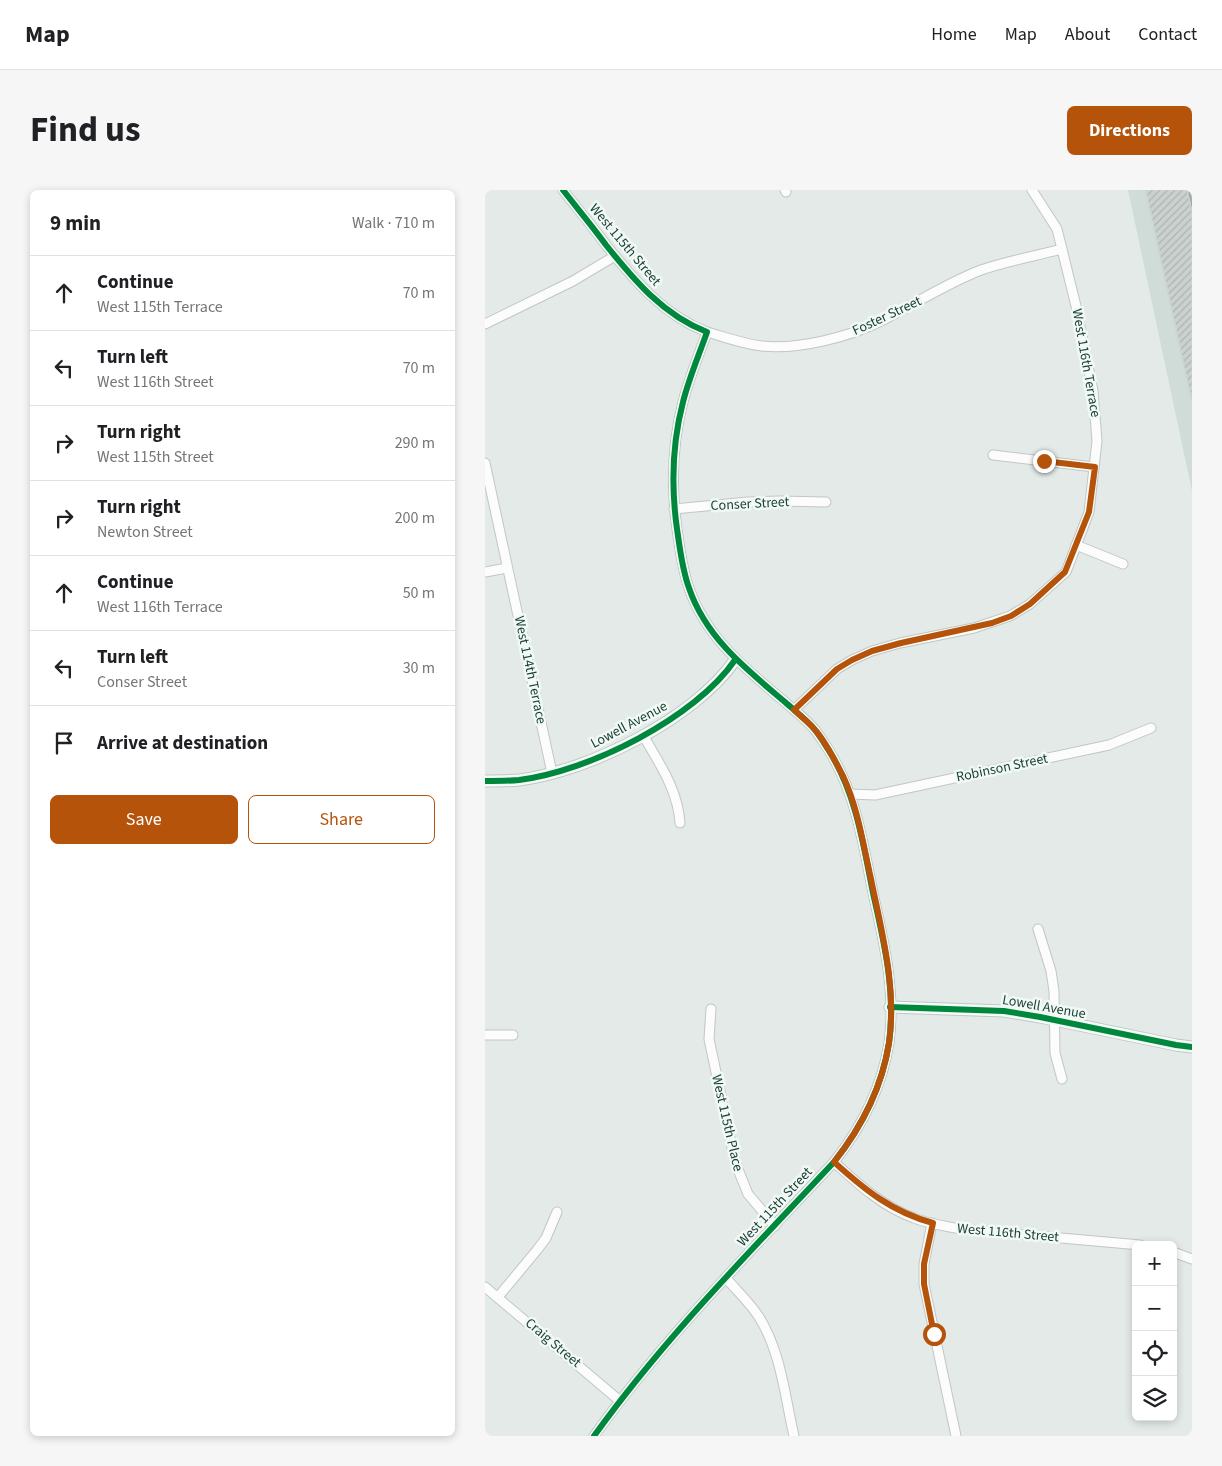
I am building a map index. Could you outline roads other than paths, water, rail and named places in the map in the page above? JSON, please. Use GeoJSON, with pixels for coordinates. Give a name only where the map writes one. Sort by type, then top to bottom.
{"type":"FeatureCollection","features":[{"type":"Feature","properties":{"kind":"street","name":"West 116th Terrace"},"geometry":{"type":"LineString","coordinates":[[794,710],[837,669],[852,660],[872,651],[974,628],[1011,616],[1030,604],[1065,572],[1089,512],[1097,441],[1093,391],[1076,306],[1057,229],[1032,190]]}},
{"type":"Feature","properties":{"kind":"street","name":"West 115th Street"},"geometry":{"type":"LineString","coordinates":[[568,192],[615,256],[647,293],[691,326],[707,332],[683,400],[677,428],[672,481],[683,570],[694,603],[720,643],[735,660],[815,730],[834,759],[850,794],[859,822],[887,958],[891,1007],[888,1046],[882,1075],[856,1132],[834,1162],[657,1354],[619,1400],[594,1436]]}},
{"type":"Feature","properties":{"kind":"street","name":"Foster Street"},"geometry":{"type":"LineString","coordinates":[[707,332],[751,345],[787,347],[805,344],[847,334],[880,322],[981,270],[1062,249]]}},
{"type":"Feature","properties":{"kind":"street"},"geometry":{"type":"LineString","coordinates":[[485,324],[573,281],[615,256]]}},
{"type":"Feature","properties":{"kind":"street"},"geometry":{"type":"LineString","coordinates":[[993,455],[1095,467]]}},
{"type":"Feature","properties":{"kind":"street","name":"West 114th Terrace"},"geometry":{"type":"LineString","coordinates":[[485,464],[552,773]]}},
{"type":"Feature","properties":{"kind":"street","name":"Conser Street"},"geometry":{"type":"LineString","coordinates":[[674,509],[748,502],[825,502]]}},
{"type":"Feature","properties":{"kind":"street"},"geometry":{"type":"LineString","coordinates":[[1076,545],[1123,564]]}},
{"type":"Feature","properties":{"kind":"street"},"geometry":{"type":"LineString","coordinates":[[485,572],[507,568]]}},
{"type":"Feature","properties":{"kind":"street","name":"Lowell Avenue"},"geometry":{"type":"LineString","coordinates":[[485,781],[521,780],[552,773],[597,758],[643,735],[674,716],[725,675],[735,660]]}},
{"type":"Feature","properties":{"kind":"street","name":"Robinson Street"},"geometry":{"type":"LineString","coordinates":[[850,794],[875,796],[1075,754],[1109,745],[1151,728]]}},
{"type":"Feature","properties":{"kind":"street","name":"Lowell Avenue"},"geometry":{"type":"LineString","coordinates":[[643,735],[670,784],[679,811],[679,823]]}},
{"type":"Feature","properties":{"kind":"street","name":"Lowell Avenue"},"geometry":{"type":"LineString","coordinates":[[1038,929],[1051,971],[1054,991],[1055,1053],[1062,1080]]}},
{"type":"Feature","properties":{"kind":"street","name":"Lowell Avenue"},"geometry":{"type":"LineString","coordinates":[[891,1007],[1004,1011],[1192,1047]]}},
{"type":"Feature","properties":{"kind":"street","name":"West 115th Place"},"geometry":{"type":"LineString","coordinates":[[711,1009],[709,1040],[735,1162],[748,1194],[775,1226]]}},
{"type":"Feature","properties":{"kind":"street"},"geometry":{"type":"LineString","coordinates":[[485,1035],[513,1035]]}},
{"type":"Feature","properties":{"kind":"street","name":"West 116th Street"},"geometry":{"type":"LineString","coordinates":[[834,1162],[865,1190],[889,1206],[914,1218],[960,1229],[1132,1244]]}},
{"type":"Feature","properties":{"kind":"street"},"geometry":{"type":"LineString","coordinates":[[498,1297],[546,1238],[557,1212]]}},
{"type":"Feature","properties":{"kind":"street"},"geometry":{"type":"LineString","coordinates":[[933,1223],[924,1264],[924,1284],[956,1436]]}},
{"type":"Feature","properties":{"kind":"street"},"geometry":{"type":"LineString","coordinates":[[1177,1253],[1192,1259]]}},
{"type":"Feature","properties":{"kind":"street"},"geometry":{"type":"LineString","coordinates":[[726,1278],[759,1317],[770,1337],[776,1354],[793,1436]]}},
{"type":"Feature","properties":{"kind":"street","name":"Craig Street"},"geometry":{"type":"LineString","coordinates":[[485,1286],[619,1400]]}}]}
